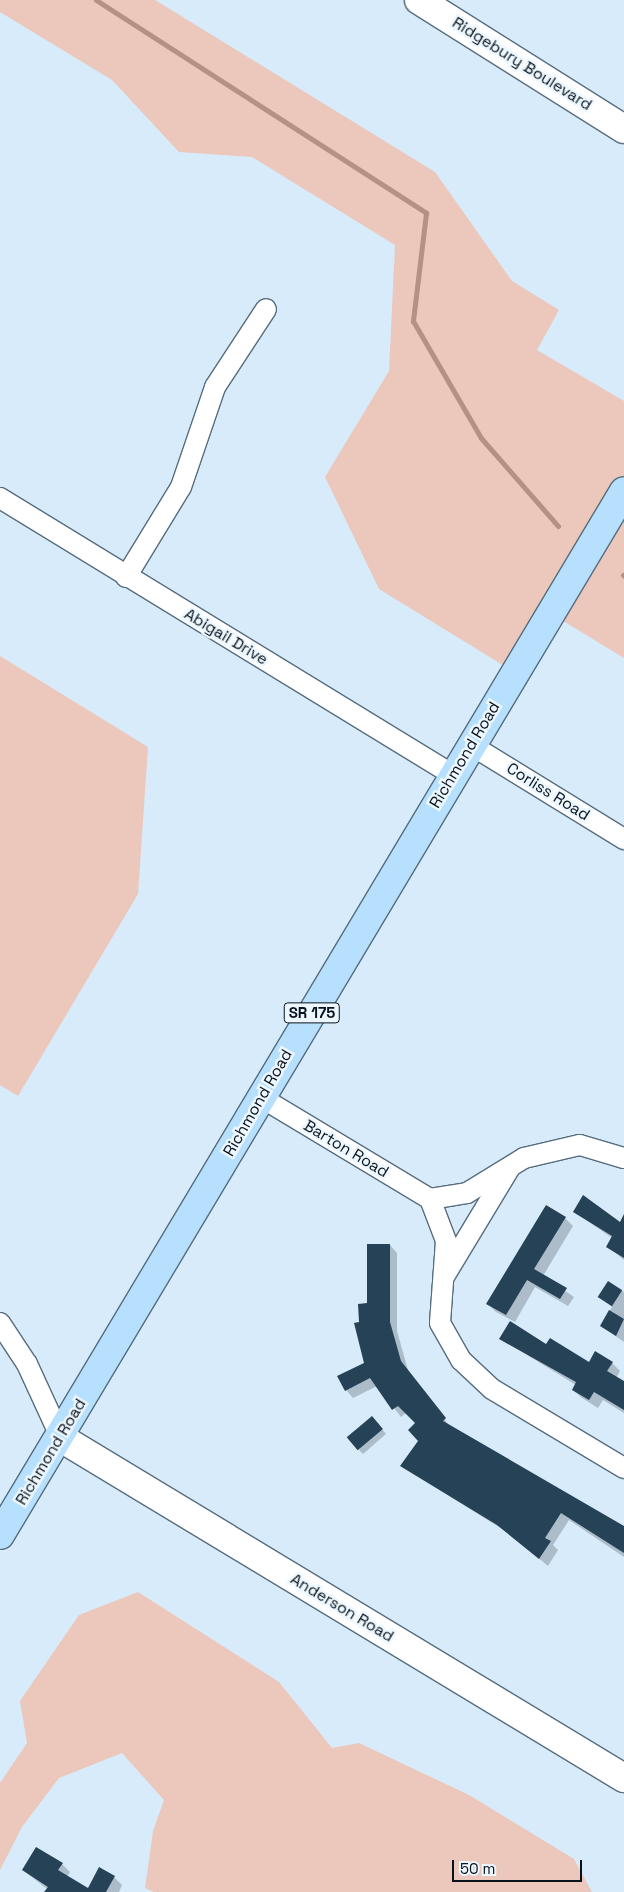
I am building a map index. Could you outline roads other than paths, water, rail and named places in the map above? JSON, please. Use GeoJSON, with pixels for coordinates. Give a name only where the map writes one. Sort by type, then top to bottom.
{"type":"FeatureCollection","features":[{"type":"Feature","properties":{"kind":"main road","name":"Richmond Road"},"geometry":{"type":"LineString","coordinates":[[0,1535],[61,1438],[453,775],[624,491]]}},
{"type":"Feature","properties":{"kind":"street","name":"Ridgebury Boulevard"},"geometry":{"type":"LineString","coordinates":[[419,0],[624,129]]}},
{"type":"Feature","properties":{"kind":"street"},"geometry":{"type":"LineString","coordinates":[[126,577],[180,487],[215,387],[266,309]]}},
{"type":"Feature","properties":{"kind":"street","name":"Abigail Drive"},"geometry":{"type":"LineString","coordinates":[[0,498],[126,577],[453,775]]}},
{"type":"Feature","properties":{"kind":"street","name":"Corliss Road"},"geometry":{"type":"LineString","coordinates":[[471,745],[624,839]]}},
{"type":"Feature","properties":{"kind":"street","name":"Barton Road"},"geometry":{"type":"LineString","coordinates":[[262,1098],[430,1199]]}},
{"type":"Feature","properties":{"kind":"street"},"geometry":{"type":"LineString","coordinates":[[624,1158],[580,1144],[524,1158],[468,1193],[430,1199],[446,1241],[440,1323],[461,1360],[492,1389],[624,1468]]}},
{"type":"Feature","properties":{"kind":"street"},"geometry":{"type":"LineString","coordinates":[[443,1278],[512,1166]]}},
{"type":"Feature","properties":{"kind":"street"},"geometry":{"type":"LineString","coordinates":[[0,1322],[27,1364],[61,1438]]}},
{"type":"Feature","properties":{"kind":"street","name":"Anderson Road"},"geometry":{"type":"LineString","coordinates":[[61,1438],[624,1778]]}},
{"type":"Feature","properties":{"kind":"waterway"},"geometry":{"type":"LineString","coordinates":[[96,0],[426,213],[413,321],[481,438],[558,526]]}}]}
